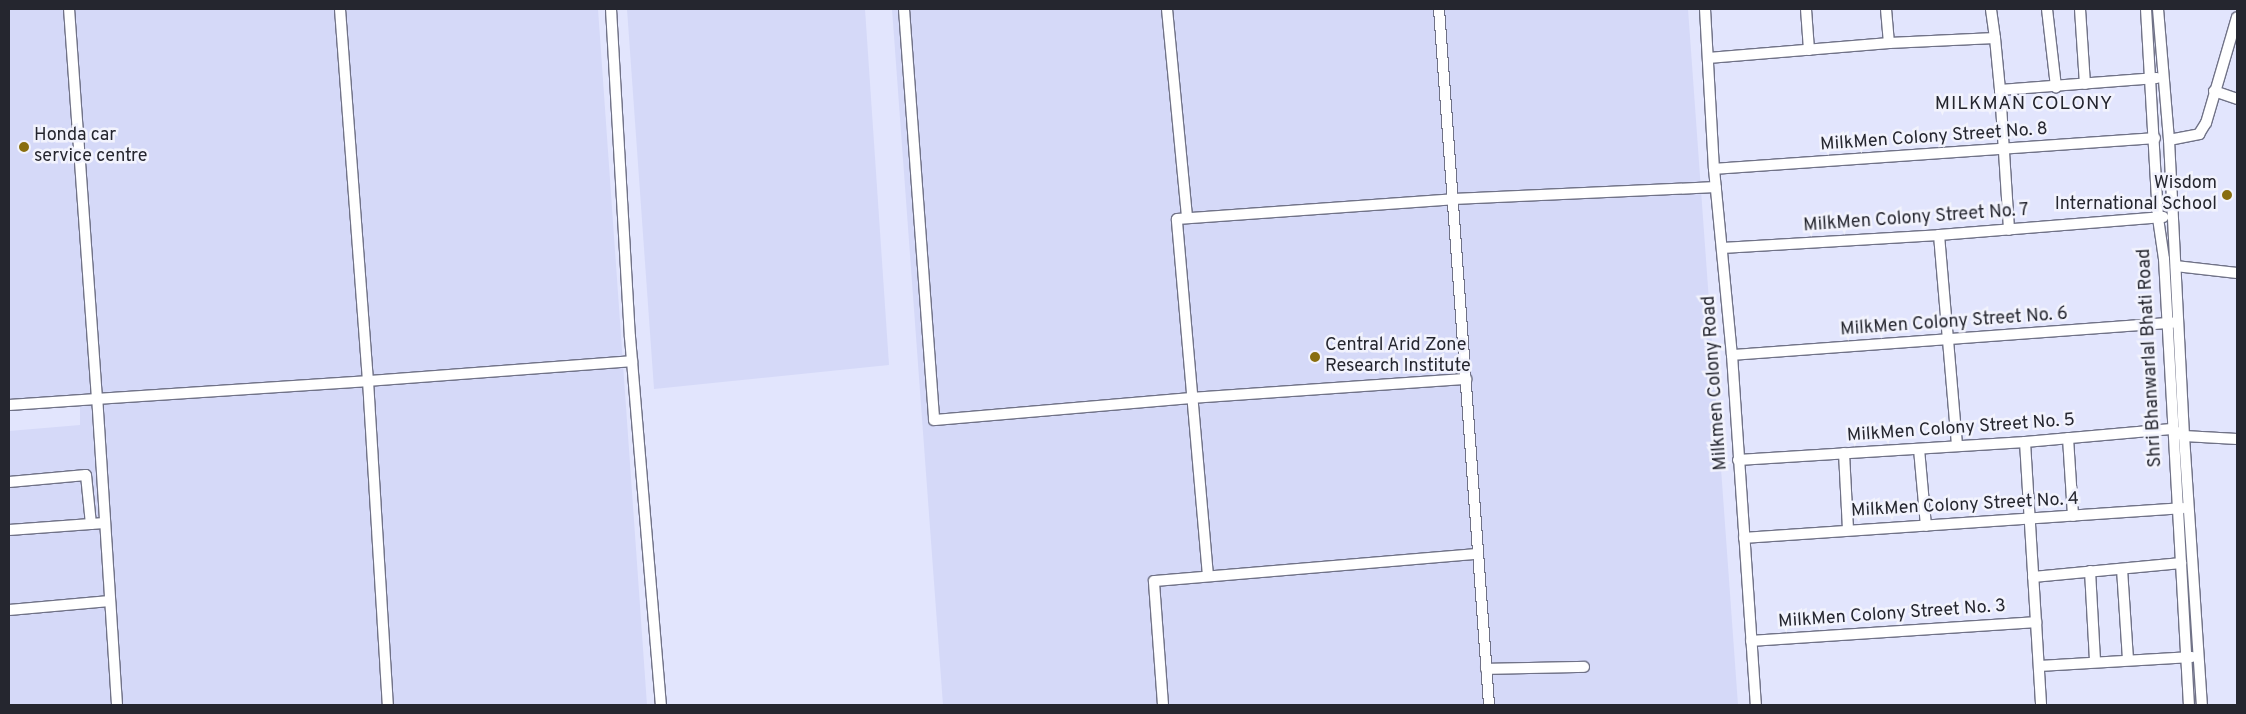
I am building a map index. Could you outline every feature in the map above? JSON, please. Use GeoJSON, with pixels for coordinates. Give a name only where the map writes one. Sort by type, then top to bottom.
{"type":"FeatureCollection","features":[{"type":"Feature","properties":{"kind":"street"},"geometry":{"type":"LineString","coordinates":[[70,9],[116,705]]}},
{"type":"Feature","properties":{"kind":"street"},"geometry":{"type":"LineString","coordinates":[[340,9],[368,381],[388,705]]}},
{"type":"Feature","properties":{"kind":"street"},"geometry":{"type":"LineString","coordinates":[[611,9],[632,361],[661,705]]}},
{"type":"Feature","properties":{"kind":"street"},"geometry":{"type":"LineString","coordinates":[[904,9],[934,420],[1192,398],[1466,379]]}},
{"type":"Feature","properties":{"kind":"street"},"geometry":{"type":"LineString","coordinates":[[1167,9],[1187,217]]}},
{"type":"Feature","properties":{"kind":"street"},"geometry":{"type":"LineString","coordinates":[[1439,9],[1489,705]]}},
{"type":"Feature","properties":{"kind":"street","name":"Milkmen Colony Road"},"geometry":{"type":"LineString","coordinates":[[1705,9],[1714,169],[1732,355],[1756,705]]}},
{"type":"Feature","properties":{"kind":"street"},"geometry":{"type":"LineString","coordinates":[[1806,9],[1809,50]]}},
{"type":"Feature","properties":{"kind":"street"},"geometry":{"type":"LineString","coordinates":[[1886,9],[1889,43]]}},
{"type":"Feature","properties":{"kind":"street"},"geometry":{"type":"LineString","coordinates":[[1991,9],[2000,90],[2010,230]]}},
{"type":"Feature","properties":{"kind":"street"},"geometry":{"type":"LineString","coordinates":[[2047,9],[2056,87]]}},
{"type":"Feature","properties":{"kind":"street"},"geometry":{"type":"LineString","coordinates":[[2080,9],[2085,84]]}},
{"type":"Feature","properties":{"kind":"street","name":"Shri Bhanwarlal Bhati Road"},"geometry":{"type":"LineString","coordinates":[[2146,9],[2155,138],[2158,218],[2164,259],[2171,429],[2181,563],[2188,705]]}},
{"type":"Feature","properties":{"kind":"street","name":"Shri Bhanwarlal Bhati Road"},"geometry":{"type":"LineString","coordinates":[[2158,9],[2169,140],[2184,436],[2202,705]]}},
{"type":"Feature","properties":{"kind":"street"},"geometry":{"type":"LineString","coordinates":[[2169,140],[2199,134],[2206,123],[2237,17]]}},
{"type":"Feature","properties":{"kind":"street"},"geometry":{"type":"LineString","coordinates":[[1708,58],[1889,43],[1995,38]]}},
{"type":"Feature","properties":{"kind":"street"},"geometry":{"type":"LineString","coordinates":[[2000,90],[2163,78]]}},
{"type":"Feature","properties":{"kind":"street"},"geometry":{"type":"LineString","coordinates":[[2214,91],[2237,99]]}},
{"type":"Feature","properties":{"kind":"street","name":"MilkMen Colony Street No. 8"},"geometry":{"type":"LineString","coordinates":[[1714,169],[2155,138]]}},
{"type":"Feature","properties":{"kind":"street"},"geometry":{"type":"LineString","coordinates":[[1208,576],[1177,219],[1453,199],[1716,187]]}},
{"type":"Feature","properties":{"kind":"street","name":"MilkMen Colony Street No. 7"},"geometry":{"type":"LineString","coordinates":[[1722,248],[1939,235],[2172,217]]}},
{"type":"Feature","properties":{"kind":"street"},"geometry":{"type":"LineString","coordinates":[[1939,235],[1957,445]]}},
{"type":"Feature","properties":{"kind":"street"},"geometry":{"type":"LineString","coordinates":[[2176,266],[2237,274]]}},
{"type":"Feature","properties":{"kind":"street","name":"MilkMen Colony Street No. 6"},"geometry":{"type":"LineString","coordinates":[[1732,355],[2179,323]]}},
{"type":"Feature","properties":{"kind":"street"},"geometry":{"type":"LineString","coordinates":[[9,405],[632,361]]}},
{"type":"Feature","properties":{"kind":"street"},"geometry":{"type":"LineString","coordinates":[[2171,429],[2184,436],[2237,439]]}},
{"type":"Feature","properties":{"kind":"street","name":"MilkMen Colony Street No. 5"},"geometry":{"type":"LineString","coordinates":[[1738,460],[2025,442],[2171,429]]}},
{"type":"Feature","properties":{"kind":"street"},"geometry":{"type":"LineString","coordinates":[[2068,438],[2073,516]]}},
{"type":"Feature","properties":{"kind":"street"},"geometry":{"type":"LineString","coordinates":[[2025,442],[2028,520],[2041,705]]}},
{"type":"Feature","properties":{"kind":"street"},"geometry":{"type":"LineString","coordinates":[[1919,448],[1926,526]]}},
{"type":"Feature","properties":{"kind":"street"},"geometry":{"type":"LineString","coordinates":[[1844,453],[1848,530]]}},
{"type":"Feature","properties":{"kind":"street"},"geometry":{"type":"LineString","coordinates":[[9,482],[86,475],[91,524]]}},
{"type":"Feature","properties":{"kind":"street","name":"MilkMen Colony Street No. 4"},"geometry":{"type":"LineString","coordinates":[[1744,538],[2028,520],[2189,507]]}},
{"type":"Feature","properties":{"kind":"street"},"geometry":{"type":"LineString","coordinates":[[9,530],[104,523]]}},
{"type":"Feature","properties":{"kind":"street"},"geometry":{"type":"LineString","coordinates":[[1163,705],[1154,581],[1478,554]]}},
{"type":"Feature","properties":{"kind":"street"},"geometry":{"type":"LineString","coordinates":[[2033,578],[2181,563]]}},
{"type":"Feature","properties":{"kind":"street"},"geometry":{"type":"LineString","coordinates":[[2122,569],[2128,660]]}},
{"type":"Feature","properties":{"kind":"street"},"geometry":{"type":"LineString","coordinates":[[2090,571],[2095,661]]}},
{"type":"Feature","properties":{"kind":"street"},"geometry":{"type":"LineString","coordinates":[[9,610],[110,601]]}},
{"type":"Feature","properties":{"kind":"street","name":"MilkMen Colony Street No. 3"},"geometry":{"type":"LineString","coordinates":[[1751,641],[2036,622]]}},
{"type":"Feature","properties":{"kind":"street"},"geometry":{"type":"LineString","coordinates":[[2039,666],[2198,656]]}},
{"type":"Feature","properties":{"kind":"street"},"geometry":{"type":"LineString","coordinates":[[1486,669],[1584,666]]}},
{"type":"Feature","properties":{"kind":"shaded area"},"geometry":{"type":"Polygon","coordinates":[[[9,9],[598,9],[647,705],[9,705],[9,431],[80,425],[80,405],[9,410],[9,9]]]}},
{"type":"Feature","properties":{"kind":"shaded area"},"geometry":{"type":"Polygon","coordinates":[[[627,9],[865,9],[889,365],[654,389],[627,9]]]}},
{"type":"Feature","properties":{"kind":"shaded area","name":"Central Arid Zone Research Institute"},"geometry":{"type":"Polygon","coordinates":[[[892,9],[1688,9],[1738,705],[943,705],[892,9]]]}},
{"type":"Feature","properties":{"kind":"place","name":"Honda car service centre"},"geometry":{"type":"Point","coordinates":[24,147]}},
{"type":"Feature","properties":{"kind":"place","name":"Wisdom International School"},"geometry":{"type":"Point","coordinates":[2227,195]}},
{"type":"Feature","properties":{"kind":"place","name":"Central Arid Zone Research Institute"},"geometry":{"type":"Point","coordinates":[1315,357]}},
{"type":"Feature","properties":{"kind":"district","name":"MILKMAN COLONY"},"geometry":{"type":"Point","coordinates":[2024,105]}}]}
